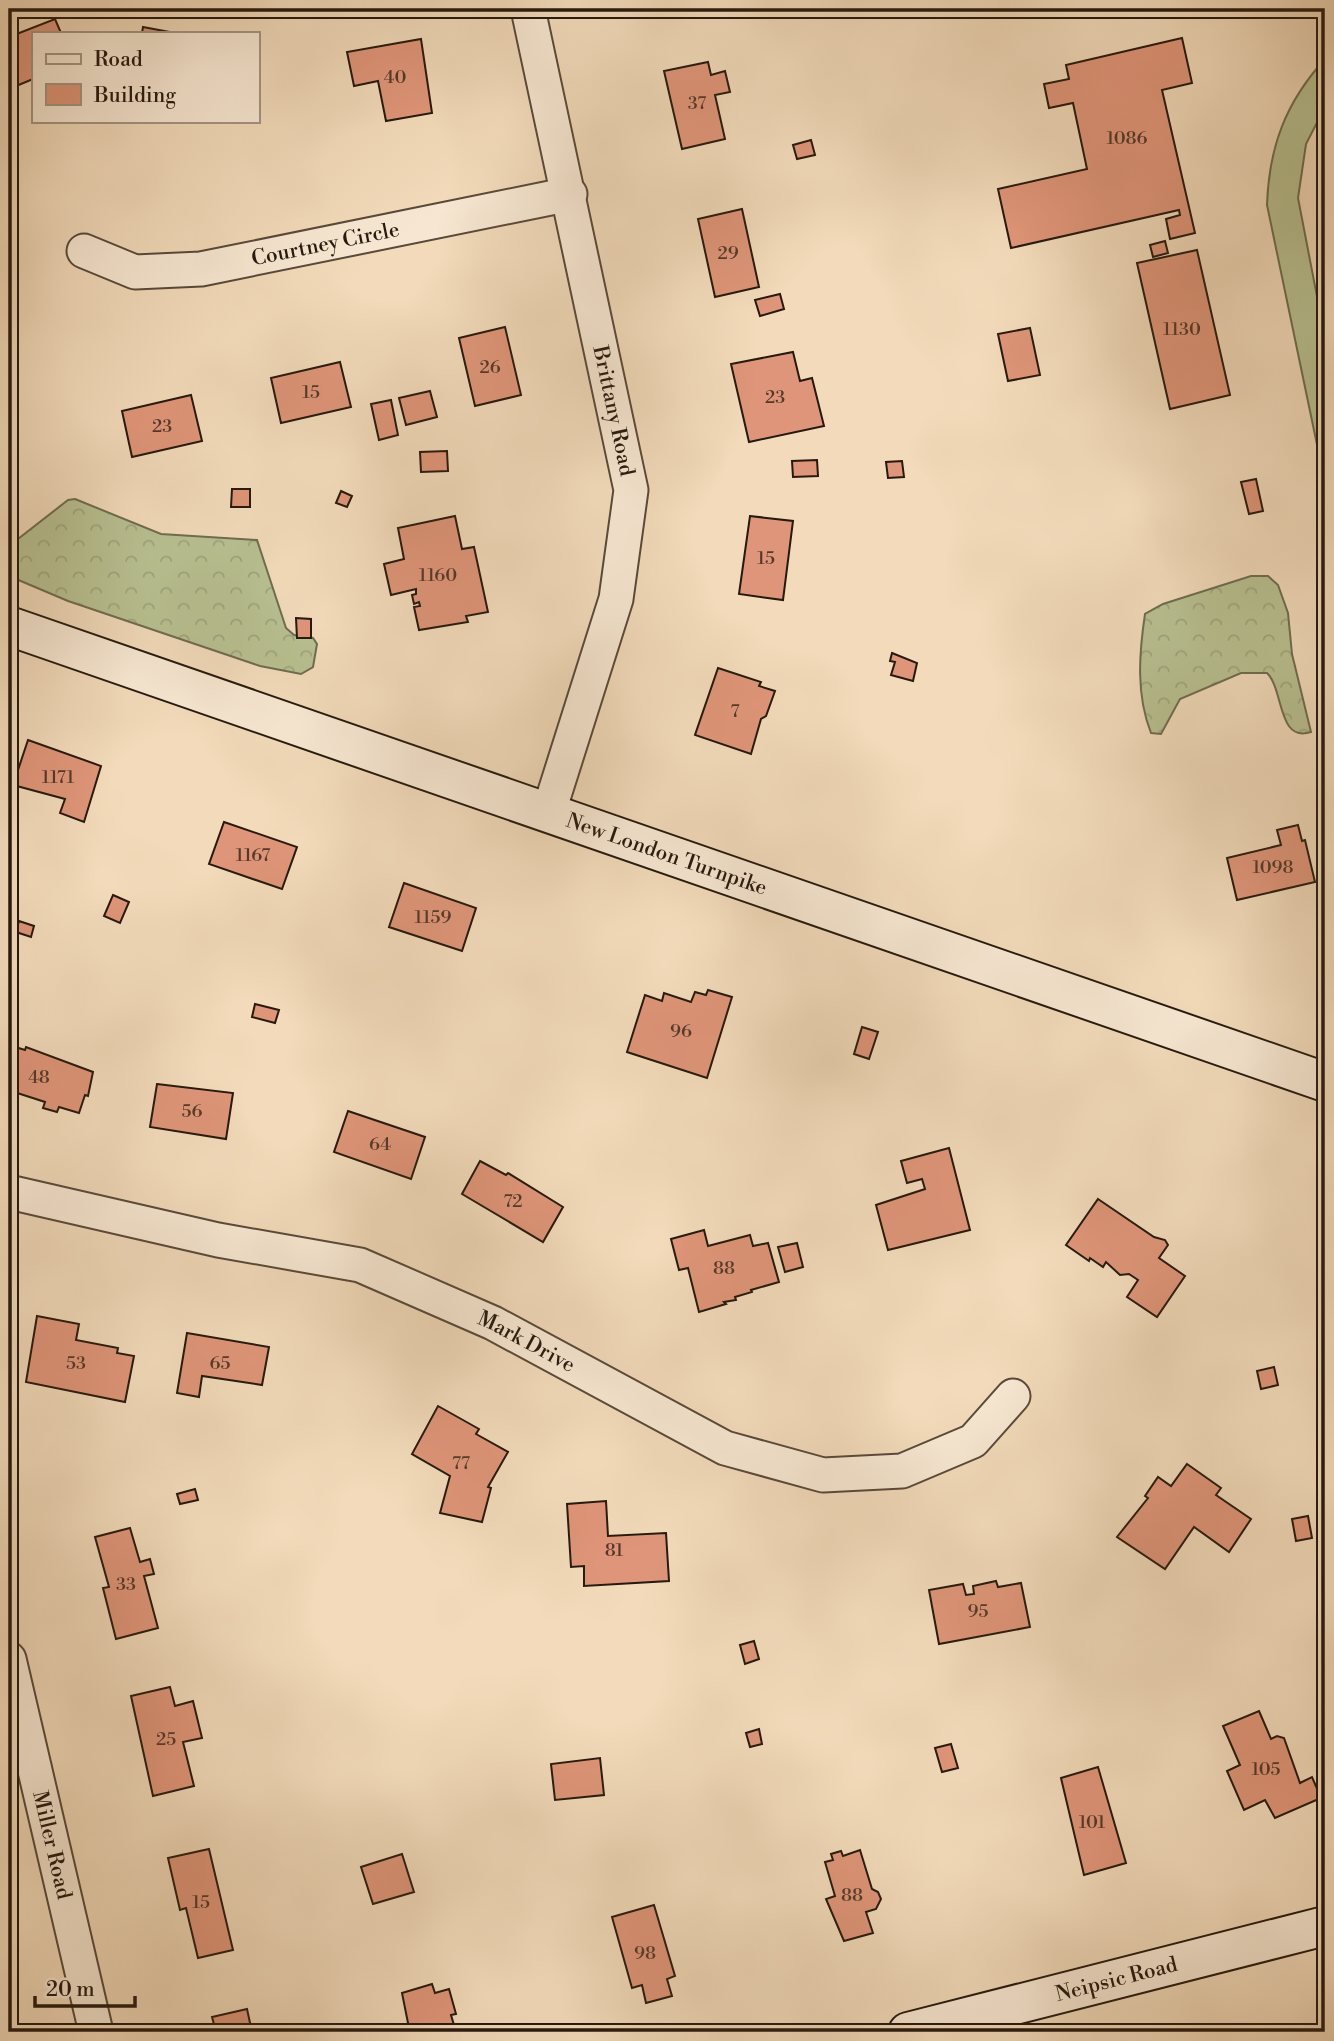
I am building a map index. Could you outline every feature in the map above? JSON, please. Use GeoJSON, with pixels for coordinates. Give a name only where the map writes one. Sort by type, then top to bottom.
{"type":"FeatureCollection","features":[{"type":"Feature","properties":{"kind":"street","name":"Brittany Road"},"geometry":{"type":"LineString","coordinates":[[528,9],[570,194],[631,490],[616,599],[549,811]]}},
{"type":"Feature","properties":{"kind":"street","name":"Courtney Circle"},"geometry":{"type":"LineString","coordinates":[[84,251],[135,272],[201,270],[570,194]]}},
{"type":"Feature","properties":{"kind":"street","name":"New London Turnpike"},"geometry":{"type":"LineString","coordinates":[[9,626],[1325,1082]]}},
{"type":"Feature","properties":{"kind":"street","name":"Mark Drive"},"geometry":{"type":"LineString","coordinates":[[9,1192],[218,1240],[360,1265],[494,1323],[725,1448],[822,1475],[902,1471],[973,1441],[1013,1396]]}},
{"type":"Feature","properties":{"kind":"street","name":"Miller Road"},"geometry":{"type":"LineString","coordinates":[[9,1659],[96,2032]]}},
{"type":"Feature","properties":{"kind":"street","name":"Neipsic Road"},"geometry":{"type":"LineString","coordinates":[[908,2032],[1325,1926]]}},
{"type":"Feature","properties":{"kind":"green space"},"geometry":{"type":"Polygon","coordinates":[[[1325,59],[1325,107],[1306,144],[1298,198],[1325,338],[1325,483],[1267,205],[1271,163],[1282,126],[1300,92],[1325,59]]]}},
{"type":"Feature","properties":{"kind":"green space"},"geometry":{"type":"Polygon","coordinates":[[[75,499],[161,534],[257,540],[286,628],[294,635],[313,638],[317,644],[313,667],[301,674],[260,666],[68,601],[9,576],[9,546],[68,500],[75,499]]]}},
{"type":"Feature","properties":{"kind":"green space"},"geometry":{"type":"Polygon","coordinates":[[[1251,576],[1268,576],[1278,585],[1288,613],[1292,654],[1311,732],[1300,733],[1292,730],[1267,673],[1241,673],[1180,699],[1161,734],[1151,733],[1143,704],[1140,674],[1145,614],[1163,604],[1251,576]]]}},
{"type":"Feature","properties":{"kind":"building"},"geometry":{"type":"Polygon","coordinates":[[[55,19],[61,32],[32,32],[32,79],[9,89],[9,37],[55,19]]]}},
{"type":"Feature","properties":{"kind":"building"},"geometry":{"type":"Polygon","coordinates":[[[143,27],[170,32],[142,32],[143,27]]]}},
{"type":"Feature","properties":{"kind":"building"},"geometry":{"type":"Polygon","coordinates":[[[1182,38],[1192,83],[1162,90],[1195,233],[1170,239],[1166,219],[1180,215],[1179,210],[1011,248],[998,189],[1087,169],[1073,103],[1049,108],[1044,84],[1069,79],[1066,65],[1182,38]]]}},
{"type":"Feature","properties":{"kind":"building"},"geometry":{"type":"Polygon","coordinates":[[[421,39],[432,113],[386,121],[378,81],[354,86],[347,52],[421,39]]]}},
{"type":"Feature","properties":{"kind":"building"},"geometry":{"type":"Polygon","coordinates":[[[708,62],[711,75],[725,71],[730,92],[715,95],[725,139],[682,149],[664,71],[708,62]]]}},
{"type":"Feature","properties":{"kind":"building"},"geometry":{"type":"Polygon","coordinates":[[[811,140],[815,155],[797,159],[793,145],[811,140]]]}},
{"type":"Feature","properties":{"kind":"building"},"geometry":{"type":"Polygon","coordinates":[[[742,209],[759,287],[715,297],[698,219],[742,209]]]}},
{"type":"Feature","properties":{"kind":"building"},"geometry":{"type":"Polygon","coordinates":[[[1165,241],[1168,253],[1153,257],[1150,245],[1165,241]]]}},
{"type":"Feature","properties":{"kind":"building"},"geometry":{"type":"Polygon","coordinates":[[[1197,250],[1230,395],[1170,409],[1137,263],[1197,250]]]}},
{"type":"Feature","properties":{"kind":"building"},"geometry":{"type":"Polygon","coordinates":[[[780,294],[784,309],[760,316],[755,300],[780,294]]]}},
{"type":"Feature","properties":{"kind":"building"},"geometry":{"type":"Polygon","coordinates":[[[505,327],[521,395],[475,406],[459,338],[505,327]]]}},
{"type":"Feature","properties":{"kind":"building"},"geometry":{"type":"Polygon","coordinates":[[[1030,328],[1040,375],[1008,381],[998,334],[1030,328]]]}},
{"type":"Feature","properties":{"kind":"building"},"geometry":{"type":"Polygon","coordinates":[[[793,352],[800,381],[812,378],[824,426],[749,442],[731,364],[793,352]]]}},
{"type":"Feature","properties":{"kind":"building"},"geometry":{"type":"Polygon","coordinates":[[[340,362],[351,407],[281,423],[271,378],[340,362]]]}},
{"type":"Feature","properties":{"kind":"building"},"geometry":{"type":"Polygon","coordinates":[[[430,391],[437,417],[406,425],[399,398],[430,391]]]}},
{"type":"Feature","properties":{"kind":"building"},"geometry":{"type":"Polygon","coordinates":[[[191,395],[202,441],[132,457],[122,411],[191,395]]]}},
{"type":"Feature","properties":{"kind":"building"},"geometry":{"type":"Polygon","coordinates":[[[391,400],[398,435],[379,440],[371,404],[391,400]]]}},
{"type":"Feature","properties":{"kind":"building"},"geometry":{"type":"Polygon","coordinates":[[[447,451],[448,471],[421,472],[420,452],[447,451]]]}},
{"type":"Feature","properties":{"kind":"building"},"geometry":{"type":"Polygon","coordinates":[[[817,460],[818,476],[793,477],[792,461],[817,460]]]}},
{"type":"Feature","properties":{"kind":"building"},"geometry":{"type":"Polygon","coordinates":[[[902,461],[904,477],[888,478],[886,462],[902,461]]]}},
{"type":"Feature","properties":{"kind":"building"},"geometry":{"type":"Polygon","coordinates":[[[1256,479],[1263,511],[1249,514],[1241,482],[1256,479]]]}},
{"type":"Feature","properties":{"kind":"building"},"geometry":{"type":"Polygon","coordinates":[[[232,489],[250,489],[250,507],[231,507],[232,489]]]}},
{"type":"Feature","properties":{"kind":"building"},"geometry":{"type":"Polygon","coordinates":[[[341,491],[352,496],[347,507],[336,503],[341,491]]]}},
{"type":"Feature","properties":{"kind":"building"},"geometry":{"type":"Polygon","coordinates":[[[455,516],[462,549],[474,547],[488,612],[466,616],[468,622],[419,630],[414,607],[420,606],[419,602],[414,604],[412,595],[416,594],[416,589],[391,595],[384,564],[404,559],[398,528],[455,516]]]}},
{"type":"Feature","properties":{"kind":"building"},"geometry":{"type":"Polygon","coordinates":[[[750,516],[793,521],[783,600],[739,594],[750,516]]]}},
{"type":"Feature","properties":{"kind":"building"},"geometry":{"type":"Polygon","coordinates":[[[296,618],[311,619],[311,638],[297,638],[296,618]]]}},
{"type":"Feature","properties":{"kind":"building"},"geometry":{"type":"Polygon","coordinates":[[[892,653],[917,663],[913,681],[891,675],[895,662],[890,661],[892,653]]]}},
{"type":"Feature","properties":{"kind":"building"},"geometry":{"type":"Polygon","coordinates":[[[718,668],[761,682],[759,686],[775,691],[766,716],[761,719],[751,754],[695,735],[718,668]]]}},
{"type":"Feature","properties":{"kind":"building"},"geometry":{"type":"Polygon","coordinates":[[[28,740],[101,766],[84,822],[60,813],[65,799],[13,785],[28,740]]]}},
{"type":"Feature","properties":{"kind":"building"},"geometry":{"type":"Polygon","coordinates":[[[224,822],[297,847],[282,889],[209,864],[224,822]]]}},
{"type":"Feature","properties":{"kind":"building"},"geometry":{"type":"Polygon","coordinates":[[[1298,825],[1302,841],[1305,840],[1315,882],[1237,900],[1227,858],[1281,845],[1277,830],[1298,825]]]}},
{"type":"Feature","properties":{"kind":"building"},"geometry":{"type":"Polygon","coordinates":[[[404,883],[476,908],[462,951],[389,927],[404,883]]]}},
{"type":"Feature","properties":{"kind":"building"},"geometry":{"type":"Polygon","coordinates":[[[113,895],[129,902],[120,923],[104,916],[113,895]]]}},
{"type":"Feature","properties":{"kind":"building"},"geometry":{"type":"Polygon","coordinates":[[[19,921],[34,926],[31,937],[16,932],[19,921]]]}},
{"type":"Feature","properties":{"kind":"building"},"geometry":{"type":"Polygon","coordinates":[[[708,990],[732,997],[707,1078],[627,1052],[645,995],[662,1001],[664,993],[691,1002],[695,992],[706,995],[708,990]]]}},
{"type":"Feature","properties":{"kind":"building"},"geometry":{"type":"Polygon","coordinates":[[[255,1004],[279,1010],[275,1023],[252,1017],[255,1004]]]}},
{"type":"Feature","properties":{"kind":"building"},"geometry":{"type":"Polygon","coordinates":[[[862,1027],[878,1032],[869,1059],[854,1054],[862,1027]]]}},
{"type":"Feature","properties":{"kind":"building"},"geometry":{"type":"Polygon","coordinates":[[[9,1045],[25,1050],[26,1047],[93,1072],[88,1096],[85,1095],[79,1113],[59,1107],[57,1112],[43,1108],[45,1102],[11,1091],[9,1045]]]}},
{"type":"Feature","properties":{"kind":"building"},"geometry":{"type":"Polygon","coordinates":[[[157,1084],[233,1093],[226,1139],[150,1127],[157,1084]]]}},
{"type":"Feature","properties":{"kind":"building"},"geometry":{"type":"Polygon","coordinates":[[[348,1111],[425,1137],[411,1179],[334,1152],[348,1111]]]}},
{"type":"Feature","properties":{"kind":"building"},"geometry":{"type":"Polygon","coordinates":[[[949,1148],[970,1230],[888,1250],[876,1205],[925,1189],[922,1179],[907,1183],[901,1161],[949,1148]]]}},
{"type":"Feature","properties":{"kind":"building"},"geometry":{"type":"Polygon","coordinates":[[[480,1161],[506,1175],[508,1173],[563,1207],[543,1242],[462,1194],[480,1161]]]}},
{"type":"Feature","properties":{"kind":"building"},"geometry":{"type":"Polygon","coordinates":[[[1098,1199],[1154,1237],[1165,1240],[1168,1245],[1159,1258],[1185,1276],[1157,1317],[1127,1297],[1138,1280],[1129,1274],[1120,1275],[1106,1262],[1103,1267],[1090,1258],[1089,1261],[1066,1245],[1098,1199]]]}},
{"type":"Feature","properties":{"kind":"building"},"geometry":{"type":"Polygon","coordinates":[[[704,1230],[708,1246],[750,1235],[753,1246],[768,1243],[779,1282],[751,1290],[752,1292],[735,1297],[736,1300],[699,1312],[688,1268],[679,1270],[671,1239],[704,1230]]]}},
{"type":"Feature","properties":{"kind":"building"},"geometry":{"type":"Polygon","coordinates":[[[797,1243],[803,1267],[785,1272],[778,1247],[797,1243]]]}},
{"type":"Feature","properties":{"kind":"building"},"geometry":{"type":"Polygon","coordinates":[[[37,1316],[79,1324],[76,1340],[118,1348],[117,1353],[134,1356],[125,1402],[26,1382],[37,1316]]]}},
{"type":"Feature","properties":{"kind":"building"},"geometry":{"type":"Polygon","coordinates":[[[187,1333],[269,1347],[262,1385],[202,1376],[199,1397],[177,1393],[187,1333]]]}},
{"type":"Feature","properties":{"kind":"building"},"geometry":{"type":"Polygon","coordinates":[[[1274,1367],[1278,1385],[1261,1389],[1257,1371],[1274,1367]]]}},
{"type":"Feature","properties":{"kind":"building"},"geometry":{"type":"Polygon","coordinates":[[[438,1406],[479,1429],[476,1434],[508,1452],[488,1487],[491,1488],[482,1522],[440,1513],[450,1476],[412,1454],[438,1406]]]}},
{"type":"Feature","properties":{"kind":"building"},"geometry":{"type":"Polygon","coordinates":[[[1187,1464],[1221,1488],[1216,1495],[1251,1519],[1229,1552],[1194,1527],[1165,1569],[1117,1537],[1148,1498],[1145,1496],[1158,1477],[1171,1486],[1187,1464]]]}},
{"type":"Feature","properties":{"kind":"building"},"geometry":{"type":"Polygon","coordinates":[[[195,1489],[198,1500],[180,1504],[177,1494],[195,1489]]]}},
{"type":"Feature","properties":{"kind":"building"},"geometry":{"type":"Polygon","coordinates":[[[606,1501],[608,1536],[666,1533],[669,1581],[584,1586],[584,1566],[571,1567],[567,1504],[606,1501]]]}},
{"type":"Feature","properties":{"kind":"building"},"geometry":{"type":"Polygon","coordinates":[[[1308,1516],[1312,1538],[1296,1541],[1292,1519],[1308,1516]]]}},
{"type":"Feature","properties":{"kind":"building"},"geometry":{"type":"Polygon","coordinates":[[[130,1528],[140,1562],[150,1559],[154,1574],[144,1576],[158,1628],[116,1639],[103,1588],[109,1587],[95,1537],[130,1528]]]}},
{"type":"Feature","properties":{"kind":"building"},"geometry":{"type":"Polygon","coordinates":[[[996,1581],[998,1587],[1021,1583],[1030,1627],[939,1644],[929,1590],[963,1584],[966,1595],[974,1594],[973,1586],[996,1581]]]}},
{"type":"Feature","properties":{"kind":"building"},"geometry":{"type":"Polygon","coordinates":[[[754,1641],[759,1659],[745,1664],[740,1645],[754,1641]]]}},
{"type":"Feature","properties":{"kind":"building"},"geometry":{"type":"Polygon","coordinates":[[[170,1687],[175,1706],[193,1701],[202,1738],[183,1742],[194,1786],[153,1796],[131,1696],[170,1687]]]}},
{"type":"Feature","properties":{"kind":"building"},"geometry":{"type":"Polygon","coordinates":[[[1259,1711],[1271,1739],[1277,1736],[1284,1738],[1300,1783],[1312,1777],[1321,1798],[1275,1818],[1265,1800],[1244,1810],[1227,1771],[1240,1765],[1223,1726],[1259,1711]]]}},
{"type":"Feature","properties":{"kind":"building"},"geometry":{"type":"Polygon","coordinates":[[[759,1729],[762,1744],[750,1747],[746,1733],[759,1729]]]}},
{"type":"Feature","properties":{"kind":"building"},"geometry":{"type":"Polygon","coordinates":[[[951,1744],[958,1768],[942,1772],[935,1748],[951,1744]]]}},
{"type":"Feature","properties":{"kind":"building"},"geometry":{"type":"Polygon","coordinates":[[[600,1758],[604,1795],[555,1800],[551,1764],[600,1758]]]}},
{"type":"Feature","properties":{"kind":"building"},"geometry":{"type":"Polygon","coordinates":[[[1098,1767],[1126,1863],[1084,1875],[1061,1778],[1098,1767]]]}},
{"type":"Feature","properties":{"kind":"building"},"geometry":{"type":"Polygon","coordinates":[[[209,1849],[233,1950],[198,1958],[186,1908],[180,1910],[168,1858],[209,1849]]]}},
{"type":"Feature","properties":{"kind":"building"},"geometry":{"type":"Polygon","coordinates":[[[860,1850],[872,1889],[878,1892],[881,1899],[876,1909],[866,1912],[873,1933],[844,1941],[826,1899],[835,1896],[825,1862],[833,1860],[831,1854],[841,1851],[843,1856],[860,1850]]]}},
{"type":"Feature","properties":{"kind":"building"},"geometry":{"type":"Polygon","coordinates":[[[402,1854],[414,1892],[373,1904],[361,1867],[402,1854]]]}},
{"type":"Feature","properties":{"kind":"building"},"geometry":{"type":"Polygon","coordinates":[[[654,1905],[675,1976],[667,1979],[672,1996],[646,2003],[642,1985],[632,1988],[612,1917],[654,1905]]]}},
{"type":"Feature","properties":{"kind":"building"},"geometry":{"type":"Polygon","coordinates":[[[432,1984],[435,1993],[449,1989],[456,2014],[451,2015],[456,2032],[416,2032],[414,2026],[409,2028],[402,1993],[432,1984]]]}},
{"type":"Feature","properties":{"kind":"building"},"geometry":{"type":"Polygon","coordinates":[[[247,2009],[252,2032],[216,2032],[212,2017],[247,2009]]]}}]}
